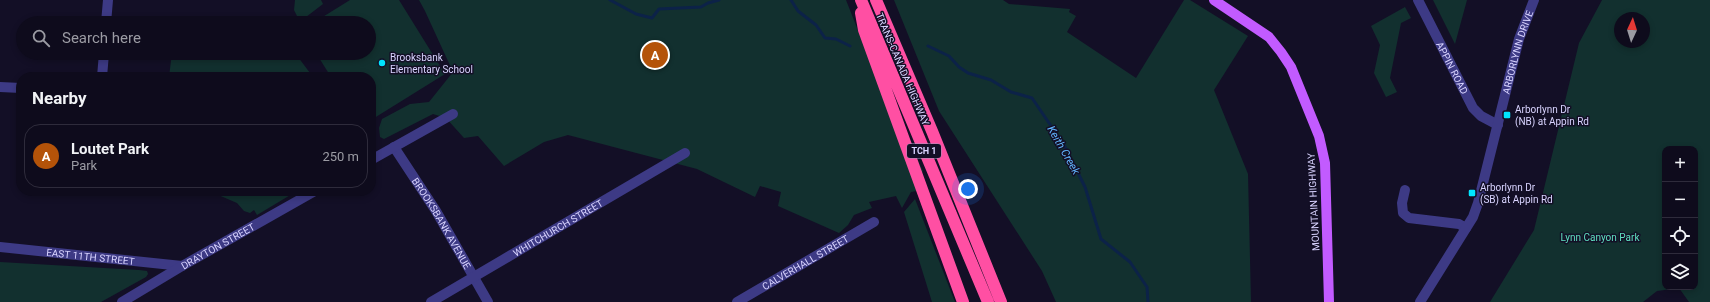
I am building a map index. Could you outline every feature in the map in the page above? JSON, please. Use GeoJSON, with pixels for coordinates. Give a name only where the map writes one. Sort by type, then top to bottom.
{"type":"FeatureCollection","features":[{"type":"Feature","properties":{"kind":"highway"},"geometry":{"type":"LineString","coordinates":[[860,0],[864,30],[928,210],[963,302]]}},
{"type":"Feature","properties":{"kind":"highway","name":"TRANS-CANADA HIGHWAY"},"geometry":{"type":"LineString","coordinates":[[860,0],[988,302]]}},
{"type":"Feature","properties":{"kind":"highway","name":"TRANS-CANADA HIGHWAY"},"geometry":{"type":"LineString","coordinates":[[876,0],[932,131],[1001,302]]}},
{"type":"Feature","properties":{"kind":"main road","name":"MOUNTAIN HIGHWAY"},"geometry":{"type":"LineString","coordinates":[[1214,0],[1269,37],[1281,52],[1291,67],[1319,136],[1325,163],[1329,302]]}},
{"type":"Feature","properties":{"kind":"street"},"geometry":{"type":"LineString","coordinates":[[107,16],[108,0]]}},
{"type":"Feature","properties":{"kind":"street","name":"APPIN ROAD"},"geometry":{"type":"LineString","coordinates":[[1418,0],[1473,108],[1481,116],[1498,125]]}},
{"type":"Feature","properties":{"kind":"street","name":"ARBORLYNN DRIVE"},"geometry":{"type":"LineString","coordinates":[[1420,302],[1466,228],[1478,203],[1520,39],[1534,0]]}},
{"type":"Feature","properties":{"kind":"street"},"geometry":{"type":"LineString","coordinates":[[102,72],[103,60]]}},
{"type":"Feature","properties":{"kind":"street"},"geometry":{"type":"LineString","coordinates":[[0,87],[16,88]]}},
{"type":"Feature","properties":{"kind":"street"},"geometry":{"type":"LineString","coordinates":[[376,157],[452,114]]}},
{"type":"Feature","properties":{"kind":"street","name":"BROOKSBANK AVENUE"},"geometry":{"type":"LineString","coordinates":[[394,147],[436,211],[488,302]]}},
{"type":"Feature","properties":{"kind":"street","name":"WHITCHURCH STREET"},"geometry":{"type":"LineString","coordinates":[[431,302],[685,153]]}},
{"type":"Feature","properties":{"kind":"street"},"geometry":{"type":"LineString","coordinates":[[1405,190],[1402,203],[1403,213],[1409,218],[1459,224],[1466,228]]}},
{"type":"Feature","properties":{"kind":"street","name":"DRAYTON STREET"},"geometry":{"type":"LineString","coordinates":[[122,302],[182,266],[306,196]]}},
{"type":"Feature","properties":{"kind":"street","name":"CALVERHALL STREET"},"geometry":{"type":"LineString","coordinates":[[737,302],[874,222]]}},
{"type":"Feature","properties":{"kind":"street","name":"EAST 11TH STREET"},"geometry":{"type":"LineString","coordinates":[[0,247],[182,266]]}},
{"type":"Feature","properties":{"kind":"green space"},"geometry":{"type":"Polygon","coordinates":[[[295,0],[321,0],[323,4],[307,16],[297,16],[294,10],[295,0]]]}},
{"type":"Feature","properties":{"kind":"green space"},"geometry":{"type":"Polygon","coordinates":[[[350,0],[399,0],[445,74],[376,117],[376,72],[328,72],[320,60],[376,60],[376,16],[324,16],[350,0]]]}},
{"type":"Feature","properties":{"kind":"green space"},"geometry":{"type":"Polygon","coordinates":[[[419,0],[846,0],[874,71],[923,171],[918,181],[922,190],[911,192],[902,208],[896,196],[869,202],[872,208],[854,215],[848,225],[839,233],[778,206],[781,192],[760,186],[755,197],[697,169],[568,135],[544,142],[504,166],[478,136],[464,138],[446,118],[433,114],[384,139],[380,137],[379,128],[382,119],[410,104],[429,102],[453,72],[419,0]]]}},
{"type":"Feature","properties":{"kind":"green space"},"geometry":{"type":"Polygon","coordinates":[[[894,0],[1003,0],[1009,4],[1070,9],[1069,12],[1076,16],[1067,32],[1136,78],[1184,0],[1190,0],[1248,36],[1214,90],[1248,174],[1251,302],[1056,302],[1042,271],[939,111],[894,0]]]}},
{"type":"Feature","properties":{"kind":"green space"},"geometry":{"type":"Polygon","coordinates":[[[1433,0],[1467,0],[1455,44],[1433,0]]]}},
{"type":"Feature","properties":{"kind":"green space","name":"Lynn Canyon Park"},"geometry":{"type":"Polygon","coordinates":[[[1602,0],[1710,0],[1710,302],[1689,302],[1680,290],[1698,290],[1698,146],[1662,146],[1662,290],[1664,290],[1657,291],[1643,302],[1490,302],[1534,230],[1579,43],[1602,0]]]}},
{"type":"Feature","properties":{"kind":"green space"},"geometry":{"type":"Polygon","coordinates":[[[1405,7],[1411,18],[1401,23],[1390,78],[1397,92],[1386,97],[1374,73],[1380,45],[1371,26],[1405,7]]]}},
{"type":"Feature","properties":{"kind":"green space"},"geometry":{"type":"Polygon","coordinates":[[[171,60],[300,60],[309,72],[170,72],[171,60]]]}},
{"type":"Feature","properties":{"kind":"green space"},"geometry":{"type":"Polygon","coordinates":[[[221,196],[289,196],[257,215],[254,210],[250,213],[244,211],[237,203],[221,196]]]}},
{"type":"Feature","properties":{"kind":"green space"},"geometry":{"type":"Polygon","coordinates":[[[915,199],[955,302],[932,302],[904,212],[915,199]]]}},
{"type":"Feature","properties":{"kind":"green space"},"geometry":{"type":"Polygon","coordinates":[[[0,262],[139,270],[147,271],[148,274],[146,277],[101,302],[0,302],[0,262]]]}},
{"type":"Feature","properties":{"kind":"waterway","name":"Keith Creek"},"geometry":{"type":"LineString","coordinates":[[610,0],[636,14],[652,18],[659,9],[701,7],[719,0]]}},
{"type":"Feature","properties":{"kind":"waterway","name":"Keith Creek"},"geometry":{"type":"LineString","coordinates":[[791,0],[798,11],[816,25],[825,38],[836,39],[850,46]]}},
{"type":"Feature","properties":{"kind":"waterway","name":"Keith Creek"},"geometry":{"type":"LineString","coordinates":[[928,46],[949,56],[959,67],[968,73],[991,80],[1011,92],[1032,98],[1064,145],[1085,187],[1101,239],[1130,262],[1147,287],[1148,302]]}},
{"type":"Feature","properties":{"kind":"place","name":"Loutet Park"},"geometry":{"type":"Point","coordinates":[655,55]}},
{"type":"Feature","properties":{"kind":"place","name":"Brooksbank Elementary School"},"geometry":{"type":"Point","coordinates":[382,63]}},
{"type":"Feature","properties":{"kind":"place","name":"Arborlynn Dr (NB) at Appin Rd"},"geometry":{"type":"Point","coordinates":[1507,115]}},
{"type":"Feature","properties":{"kind":"place","name":"Arborlynn Dr (SB) at Appin Rd"},"geometry":{"type":"Point","coordinates":[1472,193]}}]}
